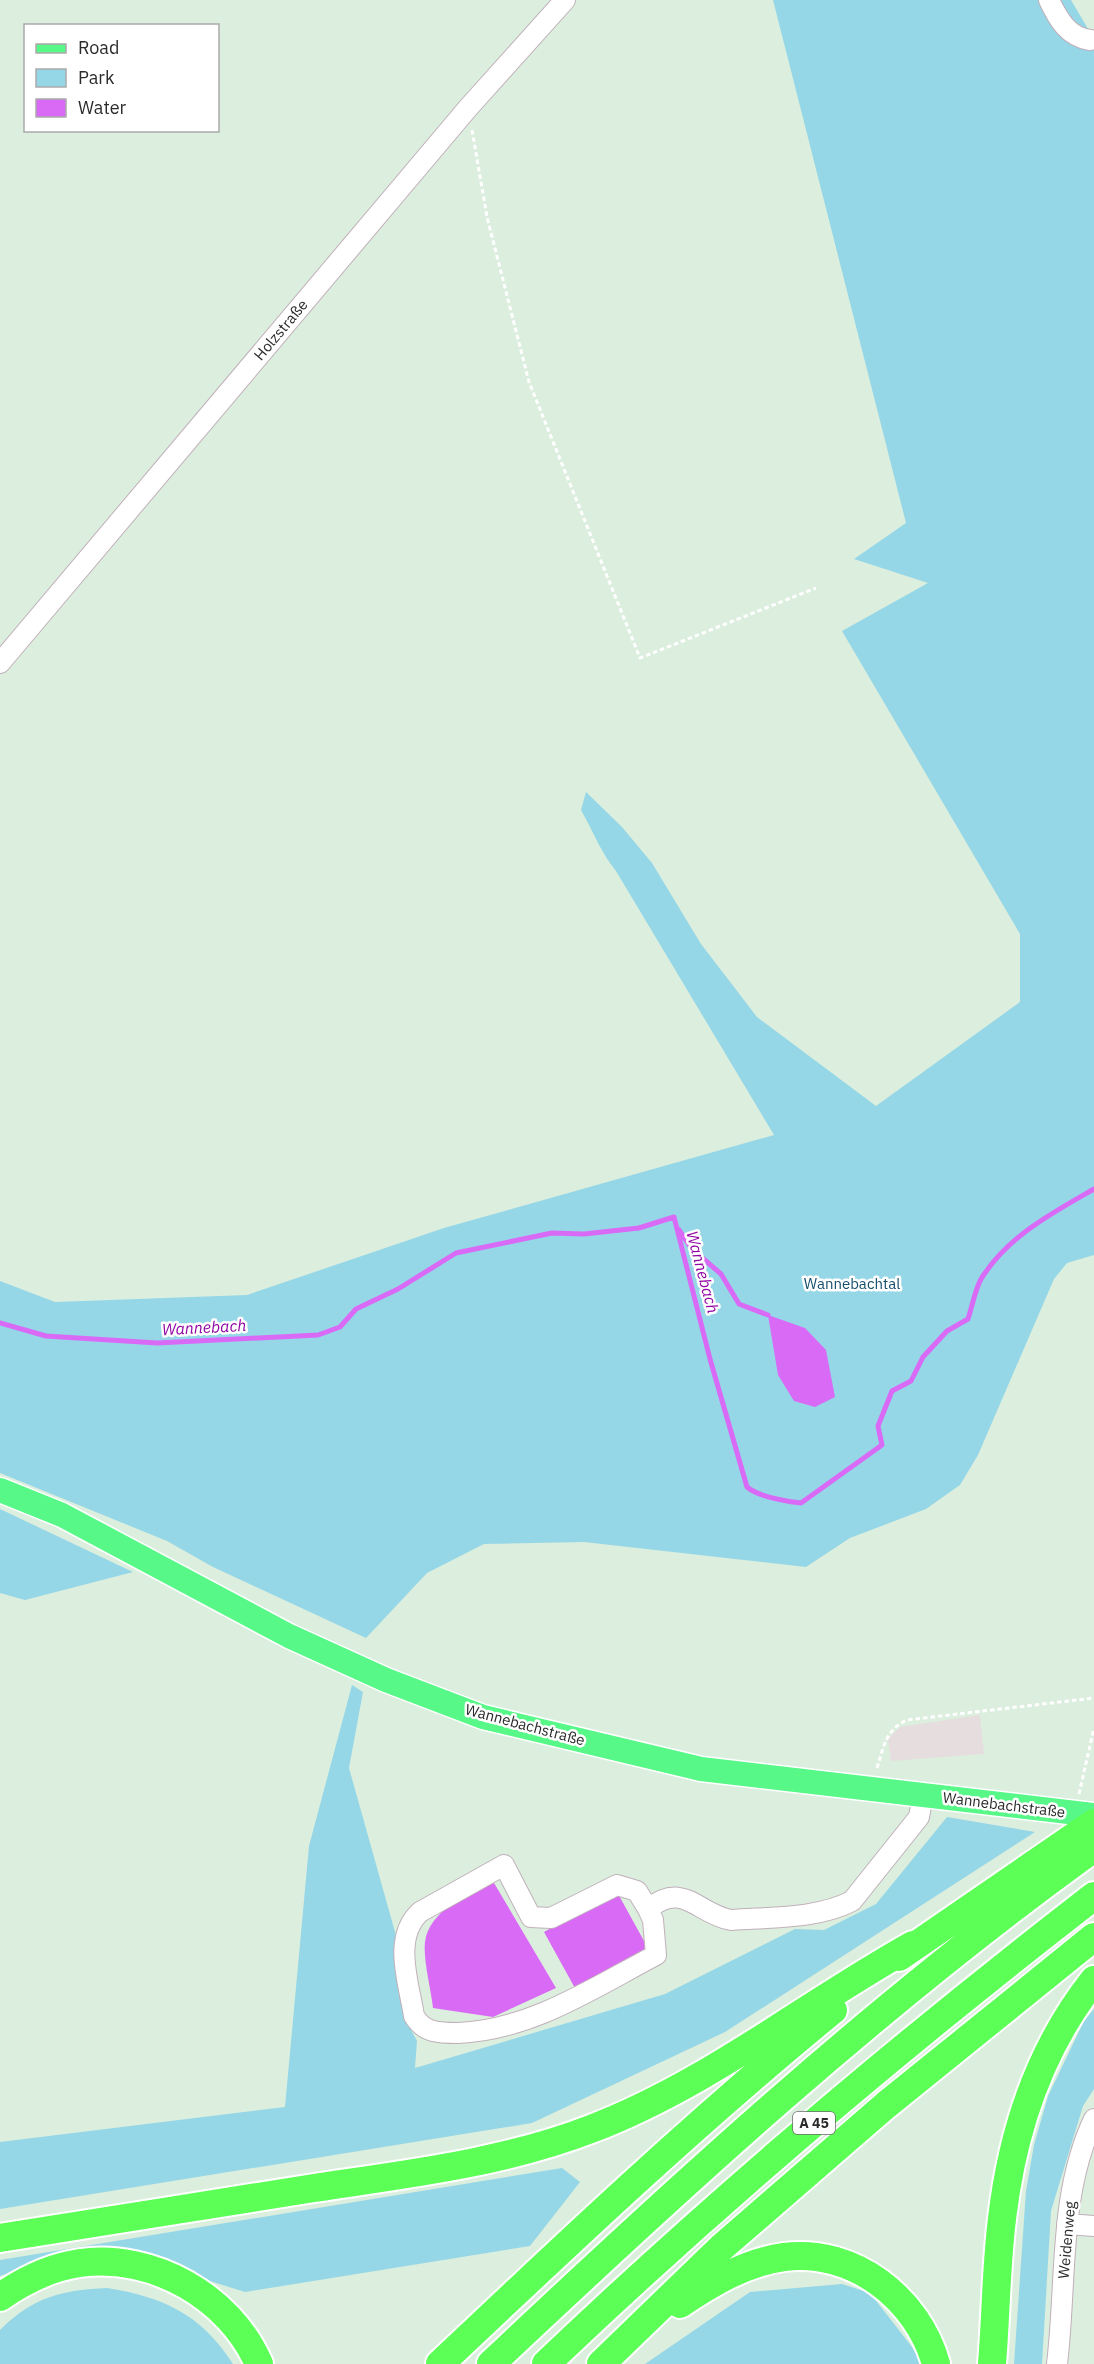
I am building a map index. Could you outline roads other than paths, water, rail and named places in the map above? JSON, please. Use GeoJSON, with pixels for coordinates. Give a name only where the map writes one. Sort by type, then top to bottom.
{"type":"FeatureCollection","features":[{"type":"Feature","properties":{"kind":"highway"},"geometry":{"type":"LineString","coordinates":[[440,2364],[595,2217],[761,2069],[913,1945],[1042,1857],[1088,1817]]}},
{"type":"Feature","properties":{"kind":"highway","name":"A 45"},"geometry":{"type":"LineString","coordinates":[[491,2364],[616,2246],[798,2085],[904,1996],[1086,1854]]}},
{"type":"Feature","properties":{"kind":"highway","name":"A 45"},"geometry":{"type":"LineString","coordinates":[[546,2364],[693,2228],[811,2125],[983,1983],[1094,1896]]}},
{"type":"Feature","properties":{"kind":"highway"},"geometry":{"type":"LineString","coordinates":[[602,2364],[730,2239],[886,2105],[1094,1937]]}},
{"type":"Feature","properties":{"kind":"highway"},"geometry":{"type":"LineString","coordinates":[[0,2238],[393,2176],[546,2145],[630,2113],[671,2093],[710,2071],[863,1973],[913,1945]]}},
{"type":"Feature","properties":{"kind":"highway"},"geometry":{"type":"LineString","coordinates":[[992,2364],[1002,2219],[1016,2140],[1036,2076],[1078,2000],[1094,1980]]}},
{"type":"Feature","properties":{"kind":"highway"},"geometry":{"type":"LineString","coordinates":[[602,2364],[697,2292],[751,2266],[786,2257],[805,2257],[844,2265],[880,2282],[910,2310],[921,2326],[931,2346],[936,2364]]}},
{"type":"Feature","properties":{"kind":"highway"},"geometry":{"type":"LineString","coordinates":[[0,2297],[54,2269],[78,2263],[96,2262],[140,2267],[184,2283],[206,2296],[234,2321],[259,2364]]}},
{"type":"Feature","properties":{"kind":"main road","name":"Wannebachstraße"},"geometry":{"type":"LineString","coordinates":[[0,1490],[62,1515],[289,1636],[386,1680],[483,1718],[701,1769],[1088,1817]]}},
{"type":"Feature","properties":{"kind":"street","name":"Holzstraße"},"geometry":{"type":"LineString","coordinates":[[0,663],[468,108],[565,0]]}},
{"type":"Feature","properties":{"kind":"street"},"geometry":{"type":"LineString","coordinates":[[1049,0],[1057,16],[1071,34],[1090,40]]}},
{"type":"Feature","properties":{"kind":"street"},"geometry":{"type":"LineString","coordinates":[[648,1909],[659,1900],[681,1897],[698,1903],[710,1913],[731,1920],[807,1913],[841,1906],[852,1901],[906,1836],[919,1817],[922,1795]]}},
{"type":"Feature","properties":{"kind":"street"},"geometry":{"type":"LineString","coordinates":[[504,1865],[531,1917],[551,1918],[617,1885],[637,1891],[648,1909],[652,1920],[656,1955],[559,2007],[486,2032],[428,2031],[419,2025],[414,2016],[404,1947],[405,1932],[411,1920],[420,1912],[504,1865]]}},
{"type":"Feature","properties":{"kind":"street","name":"Weidenweg"},"geometry":{"type":"LineString","coordinates":[[1057,2364],[1067,2224],[1079,2157],[1094,2119]]}},
{"type":"Feature","properties":{"kind":"street"},"geometry":{"type":"LineString","coordinates":[[1067,2224],[1094,2226]]}},
{"type":"Feature","properties":{"kind":"water"},"geometry":{"type":"Polygon","coordinates":[[[768,1315],[805,1328],[826,1350],[835,1397],[815,1407],[794,1401],[778,1375],[768,1315]]]}},
{"type":"Feature","properties":{"kind":"water"},"geometry":{"type":"Polygon","coordinates":[[[494,1883],[556,1988],[493,2017],[433,2008],[425,1957],[428,1931],[442,1912],[452,1904],[494,1883]]]}},
{"type":"Feature","properties":{"kind":"water"},"geometry":{"type":"Polygon","coordinates":[[[617,1892],[649,1950],[576,1990],[544,1932],[617,1892]]]}},
{"type":"Feature","properties":{"kind":"waterway","name":"Wannebach"},"geometry":{"type":"LineString","coordinates":[[0,1323],[46,1336],[157,1343],[318,1335],[340,1327],[356,1309],[398,1289],[456,1253],[552,1233],[584,1234],[639,1228],[674,1217],[710,1359],[747,1487],[765,1496],[801,1503],[882,1445],[878,1426],[892,1391],[911,1381],[923,1357],[947,1331],[968,1319],[981,1279],[1004,1250],[1032,1227],[1094,1189]]}},
{"type":"Feature","properties":{"kind":"waterway"},"geometry":{"type":"LineString","coordinates":[[679,1230],[692,1249],[721,1274],[739,1304],[768,1315]]}},
{"type":"Feature","properties":{"kind":"park label","name":"Wannebachtal"},"geometry":{"type":"Point","coordinates":[852,1284]}}]}
